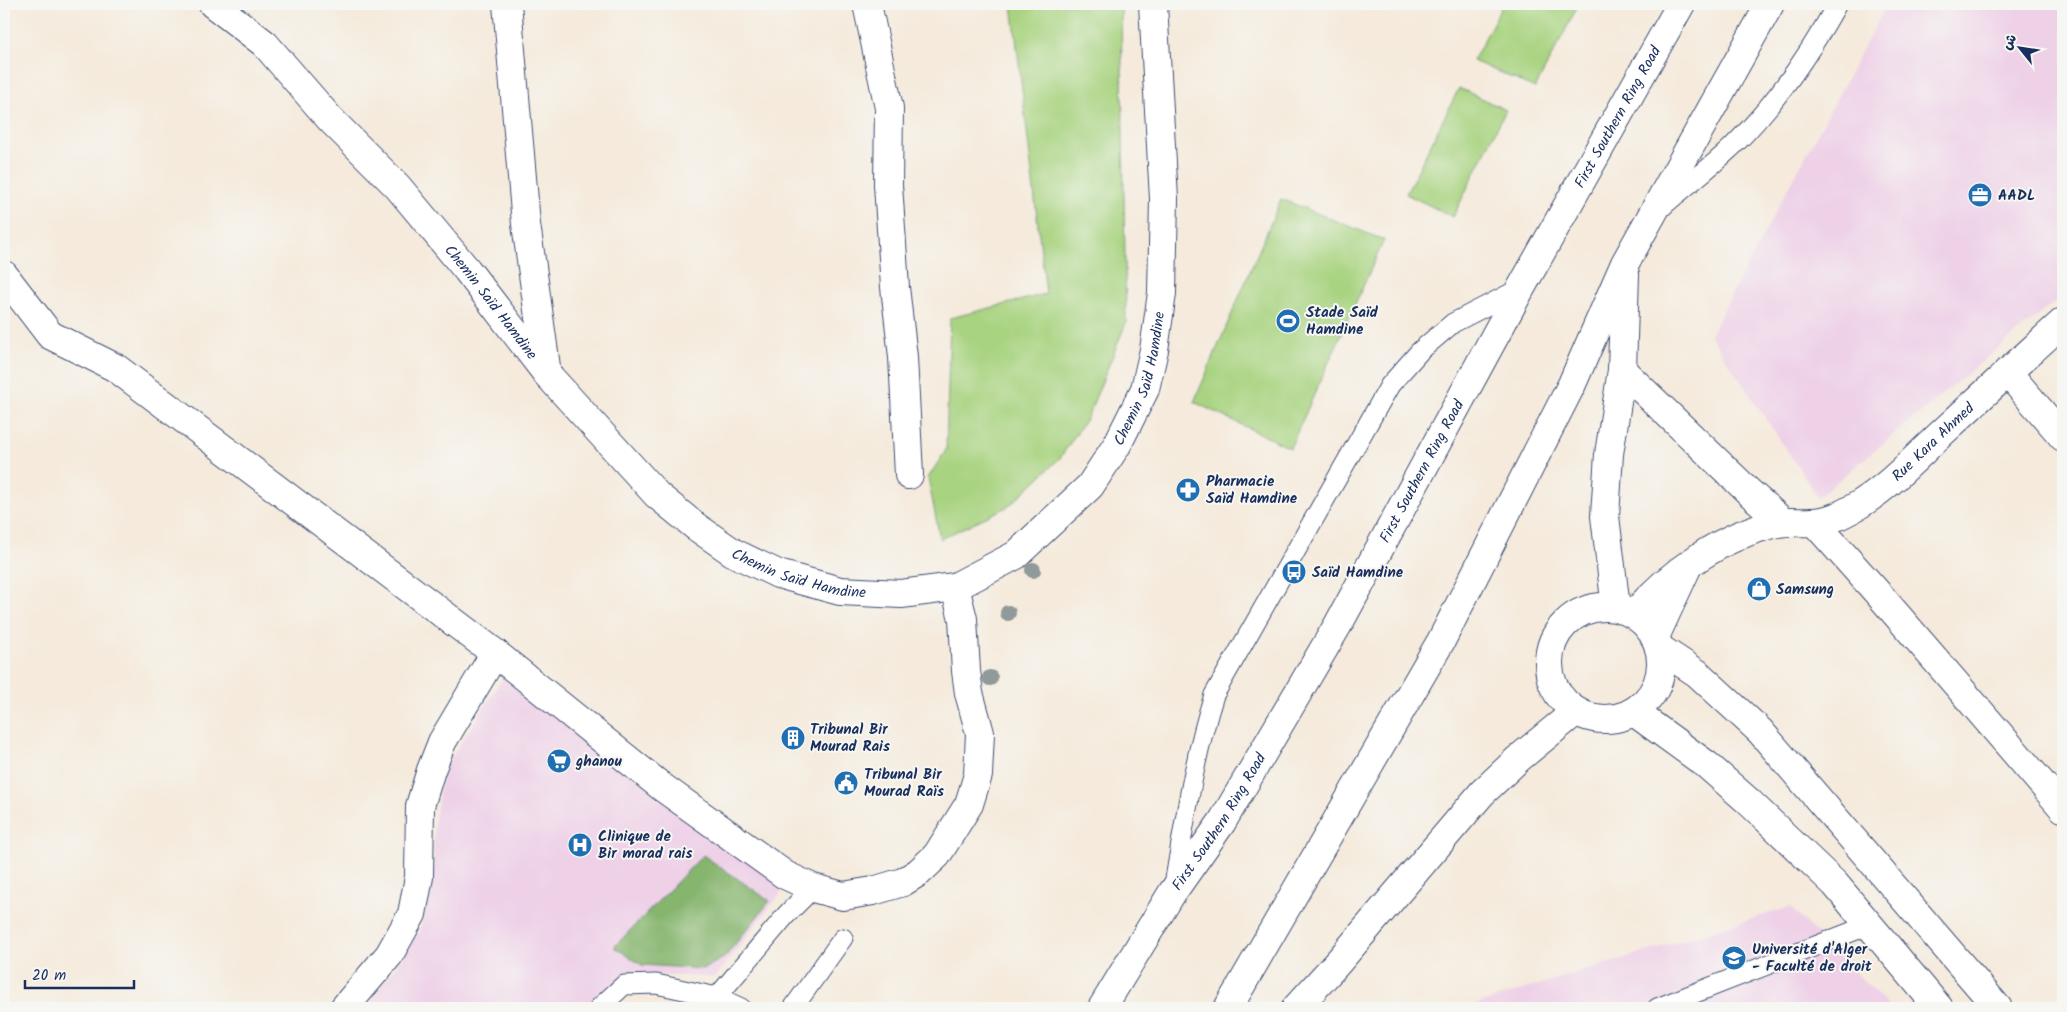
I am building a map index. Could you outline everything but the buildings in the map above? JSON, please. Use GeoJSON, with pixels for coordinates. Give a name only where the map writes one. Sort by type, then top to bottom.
{"type":"FeatureCollection","features":[{"type":"Feature","properties":{"kind":"main road","name":"Chemin Saïd Hamdine"},"geometry":{"type":"LineString","coordinates":[[213,4],[265,44],[330,119],[398,187],[467,270],[547,374],[657,495],[695,526],[734,553],[778,574],[840,591],[901,594],[954,587],[1016,555],[1090,486],[1117,445],[1145,389],[1154,350],[1162,293],[1164,218],[1153,4]]}},
{"type":"Feature","properties":{"kind":"main road"},"geometry":{"type":"LineString","coordinates":[[507,4],[526,224],[547,374]]}},
{"type":"Feature","properties":{"kind":"main road"},"geometry":{"type":"LineString","coordinates":[[867,4],[889,108],[888,185],[895,287],[903,357],[909,475]]}},
{"type":"Feature","properties":{"kind":"main road","name":"First Southern Ring Road"},"geometry":{"type":"LineString","coordinates":[[1102,1008],[1172,893],[1222,822],[1339,623],[1521,288],[1681,4]]}},
{"type":"Feature","properties":{"kind":"main road"},"geometry":{"type":"LineString","coordinates":[[1228,1008],[1441,641],[1572,384],[1625,263],[1770,4]]}},
{"type":"Feature","properties":{"kind":"main road"},"geometry":{"type":"LineString","coordinates":[[1625,263],[1622,370],[1609,454],[1605,516],[1625,611]]}},
{"type":"Feature","properties":{"kind":"main road"},"geometry":{"type":"LineString","coordinates":[[4,275],[50,335],[116,368],[495,653],[662,786],[786,875],[813,888],[842,896],[873,891],[903,882],[919,872],[938,855],[969,804],[978,775],[980,732],[969,693],[962,619],[954,587]]}},
{"type":"Feature","properties":{"kind":"main road","name":"Rue Kara Ahmed"},"geometry":{"type":"LineString","coordinates":[[1625,611],[1673,575],[1731,538],[1749,530],[1783,522],[1814,522],[1838,517],[1859,504],[1897,475],[2063,322]]}},
{"type":"Feature","properties":{"kind":"main road"},"geometry":{"type":"LineString","coordinates":[[1622,370],[1750,493],[1783,522]]}},
{"type":"Feature","properties":{"kind":"main road"},"geometry":{"type":"LineString","coordinates":[[2007,372],[2063,437]]}},
{"type":"Feature","properties":{"kind":"main road"},"geometry":{"type":"LineString","coordinates":[[1814,522],[2063,808]]}},
{"type":"Feature","properties":{"kind":"main road"},"geometry":{"type":"LineString","coordinates":[[1688,566],[1657,642],[1661,672],[1656,688],[1646,701],[1634,712],[1620,718],[1604,720],[1589,718],[1575,712],[1560,699],[1551,682],[1548,662],[1552,643],[1562,626],[1578,614],[1596,607],[1625,611],[1646,624],[1657,642],[1697,673],[1760,731],[1998,1008]]}},
{"type":"Feature","properties":{"kind":"main road"},"geometry":{"type":"LineString","coordinates":[[344,1008],[389,955],[412,914],[419,877],[420,806],[431,770],[442,742],[495,653]]}},
{"type":"Feature","properties":{"kind":"main road"},"geometry":{"type":"LineString","coordinates":[[1296,1008],[1339,961],[1482,793],[1518,759],[1575,712]]}},
{"type":"Feature","properties":{"kind":"main road"},"geometry":{"type":"LineString","coordinates":[[1634,712],[1692,754],[1748,801],[1834,884],[1939,1008]]}},
{"type":"Feature","properties":{"kind":"lane"},"geometry":{"type":"LineString","coordinates":[[1653,215],[1733,146],[1774,101],[1823,29],[1837,4]]}},
{"type":"Feature","properties":{"kind":"lane"},"geometry":{"type":"LineString","coordinates":[[1172,893],[1201,735],[1214,695],[1390,385],[1420,351],[1452,322],[1521,288]]}},
{"type":"Feature","properties":{"kind":"lane"},"geometry":{"type":"LineString","coordinates":[[713,1002],[786,914],[813,888]]}},
{"type":"Feature","properties":{"kind":"lane"},"geometry":{"type":"LineString","coordinates":[[1657,1008],[1868,925]]}},
{"type":"Feature","properties":{"kind":"lane"},"geometry":{"type":"LineString","coordinates":[[793,1008],[843,938]]}},
{"type":"Feature","properties":{"kind":"lane"},"geometry":{"type":"LineString","coordinates":[[599,1008],[624,985],[656,984],[713,1002],[741,1008]]}},
{"type":"Feature","properties":{"kind":"shaded area"},"geometry":{"type":"Polygon","coordinates":[[[1887,4],[2063,4],[2063,295],[1818,497],[1710,335],[1887,4]]]}},
{"type":"Feature","properties":{"kind":"shaded area","name":"Clinique de Bir morad rais"},"geometry":{"type":"Polygon","coordinates":[[[503,678],[784,889],[715,977],[628,974],[593,1008],[360,1008],[391,974],[420,931],[434,866],[434,824],[443,771],[503,678]]]}},
{"type":"Feature","properties":{"kind":"shaded area","name":"Université d'Alger - Faculté de droit"},"geometry":{"type":"Polygon","coordinates":[[[1790,907],[1891,1008],[1464,1008],[1790,907]]]}},
{"type":"Feature","properties":{"kind":"green space"},"geometry":{"type":"Polygon","coordinates":[[[1012,4],[1121,4],[1126,323],[1088,416],[1060,458],[1009,506],[940,539],[928,478],[946,450],[950,318],[1046,294],[1012,4]]]}},
{"type":"Feature","properties":{"kind":"green space"},"geometry":{"type":"Polygon","coordinates":[[[1503,4],[1579,4],[1535,88],[1473,61],[1503,4]]]}},
{"type":"Feature","properties":{"kind":"green space"},"geometry":{"type":"Polygon","coordinates":[[[1459,88],[1506,110],[1453,217],[1406,194],[1459,88]]]}},
{"type":"Feature","properties":{"kind":"green space","name":"Stade Saïd Hamdine"},"geometry":{"type":"Polygon","coordinates":[[[1281,199],[1384,240],[1290,448],[1194,402],[1281,199]]]}},
{"type":"Feature","properties":{"kind":"green space"},"geometry":{"type":"Polygon","coordinates":[[[703,855],[770,901],[725,957],[704,969],[642,965],[614,947],[703,855]]]}},
{"type":"Feature","properties":{"kind":"place","name":"AADL"},"geometry":{"type":"Point","coordinates":[1980,195]}},
{"type":"Feature","properties":{"kind":"place","name":"Stade Saïd Hamdine"},"geometry":{"type":"Point","coordinates":[1288,321]}},
{"type":"Feature","properties":{"kind":"place","name":"Pharmacie Saïd Hamdine"},"geometry":{"type":"Point","coordinates":[1188,490]}},
{"type":"Feature","properties":{"kind":"place","name":"Saïd Hamdine"},"geometry":{"type":"Point","coordinates":[1294,572]}},
{"type":"Feature","properties":{"kind":"place","name":"Samsung"},"geometry":{"type":"Point","coordinates":[1759,589]}},
{"type":"Feature","properties":{"kind":"place","name":"Tribunal Bir Mourad Rais"},"geometry":{"type":"Point","coordinates":[793,738]}},
{"type":"Feature","properties":{"kind":"place","name":"ghanou"},"geometry":{"type":"Point","coordinates":[559,761]}},
{"type":"Feature","properties":{"kind":"place","name":"Tribunal Bir Mourad Raïs"},"geometry":{"type":"Point","coordinates":[846,783]}},
{"type":"Feature","properties":{"kind":"place","name":"Clinique de Bir morad rais"},"geometry":{"type":"Point","coordinates":[580,845]}},
{"type":"Feature","properties":{"kind":"place","name":"Université d'Alger - Faculté de droit"},"geometry":{"type":"Point","coordinates":[1734,958]}}]}
